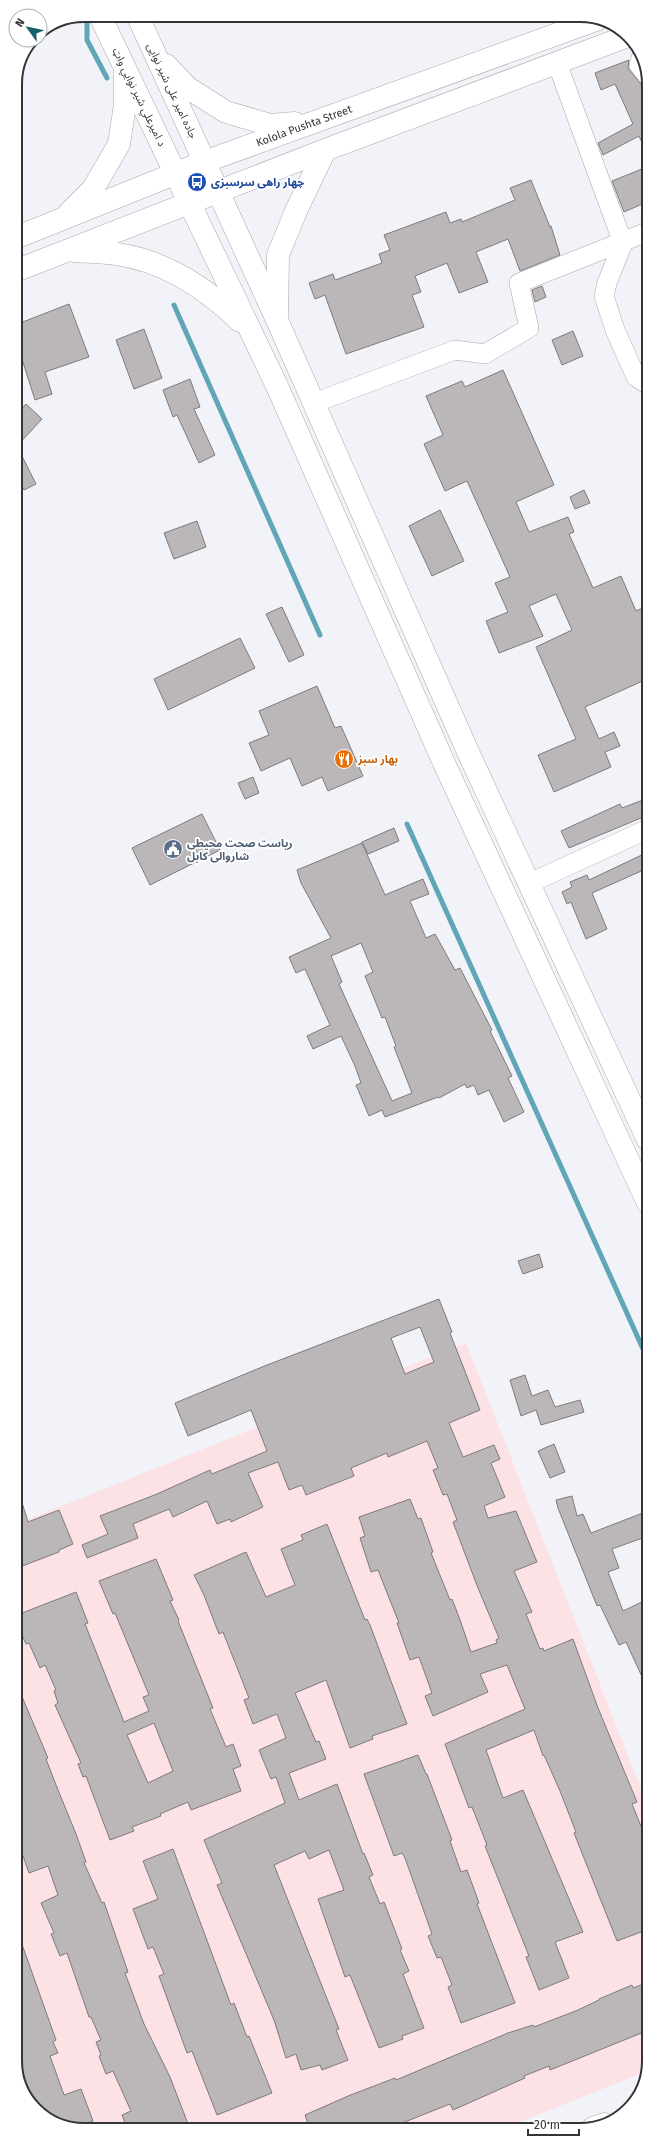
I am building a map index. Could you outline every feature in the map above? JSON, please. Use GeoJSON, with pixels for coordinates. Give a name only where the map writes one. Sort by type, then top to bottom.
{"type":"FeatureCollection","features":[{"type":"Feature","properties":{"kind":"main road","name":"د امیرعلي شیر نوايي واټ"},"geometry":{"type":"LineString","coordinates":[[103,22],[251,333],[444,763],[642,1190]]}},
{"type":"Feature","properties":{"kind":"main road","name":"جاده امیر علی شیر نوایی"},"geometry":{"type":"LineString","coordinates":[[140,22],[277,320],[468,752],[530,882],[642,1127]]}},
{"type":"Feature","properties":{"kind":"main road","name":"Kolola Pushta Street"},"geometry":{"type":"LineString","coordinates":[[22,235],[204,162],[589,23]]}},
{"type":"Feature","properties":{"kind":"main road"},"geometry":{"type":"LineString","coordinates":[[22,268],[219,193],[325,150],[622,38]]}},
{"type":"Feature","properties":{"kind":"main road"},"geometry":{"type":"LineString","coordinates":[[154,53],[188,88],[226,112],[270,125],[314,122]]}},
{"type":"Feature","properties":{"kind":"main road"},"geometry":{"type":"LineString","coordinates":[[60,221],[94,189],[119,144],[125,105],[125,68]]}},
{"type":"Feature","properties":{"kind":"main road"},"geometry":{"type":"LineString","coordinates":[[277,320],[278,255],[296,211],[325,150]]}},
{"type":"Feature","properties":{"kind":"main road"},"geometry":{"type":"LineString","coordinates":[[69,250],[119,254],[146,262],[182,276],[217,299],[251,333]]}},
{"type":"Feature","properties":{"kind":"main road"},"geometry":{"type":"LineString","coordinates":[[591,1080],[615,1069]]}},
{"type":"Feature","properties":{"kind":"main road"},"geometry":{"type":"LineString","coordinates":[[628,1158],[642,1152]]}},
{"type":"Feature","properties":{"kind":"street"},"geometry":{"type":"LineString","coordinates":[[557,63],[623,243],[607,283],[604,296],[615,330],[632,371],[636,377],[642,381]]}},
{"type":"Feature","properties":{"kind":"street"},"geometry":{"type":"LineString","coordinates":[[314,403],[455,350],[485,354],[529,328],[519,283],[642,234]]}},
{"type":"Feature","properties":{"kind":"street"},"geometry":{"type":"LineString","coordinates":[[530,882],[642,832]]}},
{"type":"Feature","properties":{"kind":"shaded area"},"geometry":{"type":"Polygon","coordinates":[[[466,1343],[642,1791],[641,2074],[518,2123],[80,2123],[60,2118],[43,2108],[30,2092],[24,2077],[22,2061],[22,1522],[466,1343]]]}},
{"type":"Feature","properties":{"kind":"building"},"geometry":{"type":"Polygon","coordinates":[[[629,60],[628,68],[642,87],[642,143],[639,136],[603,155],[598,143],[633,124],[615,84],[601,90],[595,73],[629,60]]]}},
{"type":"Feature","properties":{"kind":"building"},"geometry":{"type":"Polygon","coordinates":[[[642,169],[642,204],[624,212],[612,181],[642,169]]]}},
{"type":"Feature","properties":{"kind":"building"},"geometry":{"type":"Polygon","coordinates":[[[531,180],[550,227],[551,226],[560,255],[520,271],[508,239],[476,252],[488,282],[459,293],[447,263],[415,276],[421,292],[412,295],[424,327],[346,354],[325,295],[315,299],[309,283],[333,274],[335,280],[382,263],[379,254],[390,250],[384,235],[446,212],[450,223],[461,219],[462,222],[515,200],[510,188],[531,180]]]}},
{"type":"Feature","properties":{"kind":"building"},"geometry":{"type":"Polygon","coordinates":[[[542,286],[546,297],[535,302],[532,290],[542,286]]]}},
{"type":"Feature","properties":{"kind":"building"},"geometry":{"type":"Polygon","coordinates":[[[69,304],[89,357],[45,372],[52,394],[35,400],[22,359],[22,322],[69,304]]]}},
{"type":"Feature","properties":{"kind":"building"},"geometry":{"type":"Polygon","coordinates":[[[144,329],[162,378],[134,389],[116,340],[144,329]]]}},
{"type":"Feature","properties":{"kind":"building"},"geometry":{"type":"Polygon","coordinates":[[[573,331],[583,356],[562,365],[552,340],[573,331]]]}},
{"type":"Feature","properties":{"kind":"building"},"geometry":{"type":"Polygon","coordinates":[[[503,370],[554,485],[516,502],[529,532],[568,517],[574,532],[569,534],[593,588],[621,576],[636,611],[642,608],[642,681],[585,707],[599,739],[614,732],[620,746],[605,752],[611,767],[554,792],[538,755],[576,739],[536,647],[572,630],[556,594],[529,606],[543,636],[499,653],[486,621],[508,612],[495,583],[510,577],[467,481],[445,491],[424,444],[443,435],[426,396],[462,381],[465,387],[503,370]]]}},
{"type":"Feature","properties":{"kind":"building"},"geometry":{"type":"Polygon","coordinates":[[[190,379],[200,407],[194,409],[215,455],[199,463],[177,415],[173,417],[163,390],[190,379]]]}},
{"type":"Feature","properties":{"kind":"building"},"geometry":{"type":"Polygon","coordinates":[[[26,404],[42,419],[22,441],[22,408],[26,404]]]}},
{"type":"Feature","properties":{"kind":"building"},"geometry":{"type":"Polygon","coordinates":[[[22,456],[36,484],[24,490],[22,486],[22,456]]]}},
{"type":"Feature","properties":{"kind":"building"},"geometry":{"type":"Polygon","coordinates":[[[584,490],[590,503],[575,509],[570,497],[584,490]]]}},
{"type":"Feature","properties":{"kind":"building"},"geometry":{"type":"Polygon","coordinates":[[[440,510],[464,561],[432,576],[409,526],[440,510]]]}},
{"type":"Feature","properties":{"kind":"building"},"geometry":{"type":"Polygon","coordinates":[[[197,521],[206,547],[174,559],[164,533],[197,521]]]}},
{"type":"Feature","properties":{"kind":"building"},"geometry":{"type":"Polygon","coordinates":[[[282,607],[304,655],[289,662],[266,614],[282,607]]]}},
{"type":"Feature","properties":{"kind":"building"},"geometry":{"type":"Polygon","coordinates":[[[240,638],[255,668],[168,710],[154,679],[240,638]]]}},
{"type":"Feature","properties":{"kind":"building"},"geometry":{"type":"Polygon","coordinates":[[[317,686],[335,728],[341,726],[363,776],[328,791],[322,777],[302,786],[290,758],[261,771],[249,743],[269,735],[259,711],[317,686]]]}},
{"type":"Feature","properties":{"kind":"building"},"geometry":{"type":"Polygon","coordinates":[[[253,777],[259,793],[245,799],[238,783],[253,777]]]}},
{"type":"Feature","properties":{"kind":"building"},"geometry":{"type":"Polygon","coordinates":[[[642,800],[642,818],[569,848],[561,831],[620,804],[622,808],[642,800]]]}},
{"type":"Feature","properties":{"kind":"building"},"geometry":{"type":"Polygon","coordinates":[[[202,814],[220,850],[150,885],[132,848],[202,814]]]}},
{"type":"Feature","properties":{"kind":"building"},"geometry":{"type":"Polygon","coordinates":[[[394,828],[399,841],[368,854],[362,842],[394,828]]]}},
{"type":"Feature","properties":{"kind":"building"},"geometry":{"type":"Polygon","coordinates":[[[362,843],[385,895],[423,879],[429,894],[410,901],[426,938],[435,934],[455,970],[460,968],[492,1030],[490,1031],[512,1076],[508,1078],[524,1112],[504,1122],[489,1090],[478,1095],[474,1085],[467,1088],[465,1084],[439,1098],[438,1097],[385,1117],[382,1110],[369,1116],[356,1085],[361,1083],[341,1036],[313,1049],[307,1036],[330,1025],[305,969],[296,973],[289,957],[331,938],[301,883],[297,870],[362,843]],[[361,943],[331,956],[342,982],[339,984],[392,1101],[412,1093],[394,1047],[396,1046],[385,1017],[382,1018],[365,976],[373,972],[361,943]]]}},
{"type":"Feature","properties":{"kind":"building"},"geometry":{"type":"Polygon","coordinates":[[[642,855],[642,871],[592,893],[607,929],[586,939],[571,902],[567,904],[562,892],[572,887],[570,882],[587,875],[589,880],[642,855]]]}},
{"type":"Feature","properties":{"kind":"building"},"geometry":{"type":"Polygon","coordinates":[[[539,1254],[543,1267],[523,1274],[518,1261],[539,1254]]]}},
{"type":"Feature","properties":{"kind":"building"},"geometry":{"type":"Polygon","coordinates":[[[439,1299],[452,1332],[450,1333],[480,1410],[449,1423],[463,1457],[494,1445],[500,1459],[491,1463],[505,1497],[484,1506],[488,1518],[516,1511],[537,1562],[514,1571],[532,1612],[526,1614],[540,1649],[543,1648],[544,1651],[573,1639],[598,1708],[637,1802],[632,1804],[642,1829],[642,1932],[617,1941],[574,1833],[576,1832],[560,1791],[544,1755],[543,1756],[534,1730],[486,1750],[503,1798],[523,1790],[583,1932],[555,1942],[569,1978],[539,1990],[526,1957],[529,1956],[485,1846],[487,1845],[472,1807],[469,1808],[445,1744],[525,1709],[507,1665],[480,1674],[488,1692],[433,1716],[425,1696],[432,1693],[419,1657],[410,1660],[397,1623],[399,1623],[378,1570],[371,1572],[360,1538],[365,1536],[359,1517],[410,1499],[418,1519],[421,1518],[433,1552],[431,1553],[450,1600],[452,1599],[471,1652],[497,1643],[496,1640],[499,1638],[453,1522],[457,1520],[447,1494],[443,1495],[433,1470],[438,1468],[427,1441],[388,1457],[387,1453],[351,1468],[354,1476],[306,1495],[302,1485],[289,1490],[278,1462],[248,1473],[263,1507],[231,1522],[230,1519],[217,1524],[207,1501],[173,1517],[169,1509],[133,1524],[138,1538],[87,1558],[82,1545],[108,1534],[100,1516],[157,1494],[210,1470],[212,1474],[267,1451],[251,1410],[188,1436],[175,1403],[267,1365],[439,1299]],[[420,1327],[391,1338],[405,1374],[434,1362],[420,1327]]]}},
{"type":"Feature","properties":{"kind":"building"},"geometry":{"type":"Polygon","coordinates":[[[525,1375],[532,1396],[548,1390],[555,1407],[580,1400],[584,1412],[541,1425],[536,1410],[521,1416],[510,1380],[525,1375]]]}},
{"type":"Feature","properties":{"kind":"building"},"geometry":{"type":"Polygon","coordinates":[[[554,1444],[565,1472],[550,1478],[538,1451],[554,1444]]]}},
{"type":"Feature","properties":{"kind":"building"},"geometry":{"type":"Polygon","coordinates":[[[572,1496],[577,1516],[583,1514],[591,1533],[642,1513],[642,1538],[612,1549],[619,1568],[608,1572],[623,1611],[642,1602],[642,1677],[626,1642],[619,1645],[600,1605],[597,1606],[556,1500],[572,1496]]]}},
{"type":"Feature","properties":{"kind":"building"},"geometry":{"type":"Polygon","coordinates":[[[22,1502],[28,1522],[59,1510],[73,1544],[59,1550],[59,1552],[22,1566],[22,1502]]]}},
{"type":"Feature","properties":{"kind":"building"},"geometry":{"type":"Polygon","coordinates":[[[327,1524],[365,1620],[367,1619],[370,1625],[407,1724],[372,1736],[373,1739],[350,1748],[326,1680],[295,1693],[316,1742],[319,1741],[326,1759],[289,1773],[299,1800],[337,1784],[363,1854],[364,1853],[373,1875],[369,1877],[380,1904],[384,1902],[402,1949],[400,1950],[409,1971],[403,1974],[424,2028],[402,2036],[403,2039],[379,2048],[350,1975],[345,1977],[318,1899],[344,1890],[329,1850],[309,1859],[305,1851],[274,1865],[339,2029],[336,2030],[348,2060],[322,2070],[320,2065],[301,2070],[296,2054],[286,2058],[274,2020],[217,1885],[222,1883],[204,1840],[285,1803],[276,1777],[271,1779],[259,1750],[286,1738],[277,1714],[253,1724],[244,1700],[249,1698],[223,1632],[219,1634],[204,1595],[194,1575],[246,1552],[266,1597],[295,1585],[281,1549],[303,1540],[301,1535],[327,1524]]]}},
{"type":"Feature","properties":{"kind":"building"},"geometry":{"type":"Polygon","coordinates":[[[156,1559],[173,1600],[170,1601],[179,1620],[178,1621],[213,1708],[210,1709],[226,1747],[233,1744],[241,1766],[233,1769],[241,1791],[191,1810],[188,1802],[160,1814],[161,1816],[132,1827],[134,1831],[110,1840],[86,1776],[83,1777],[78,1764],[81,1763],[55,1705],[58,1703],[54,1691],[56,1690],[45,1665],[40,1668],[29,1643],[26,1644],[22,1635],[22,1613],[76,1592],[88,1623],[85,1624],[124,1722],[149,1711],[143,1697],[149,1695],[115,1613],[113,1614],[99,1581],[156,1559]],[[154,1723],[127,1735],[148,1783],[173,1771],[154,1723]]]}},
{"type":"Feature","properties":{"kind":"building"},"geometry":{"type":"Polygon","coordinates":[[[22,1697],[48,1758],[46,1759],[86,1862],[84,1863],[102,1903],[104,1902],[128,1972],[125,1973],[144,2024],[170,2077],[188,2123],[125,2123],[122,2115],[131,2111],[113,2071],[106,2074],[99,2056],[101,2055],[96,2042],[101,2040],[91,2017],[89,2017],[67,1953],[60,1956],[51,1934],[54,1933],[41,1903],[58,1895],[48,1866],[29,1873],[22,1853],[22,1697]]]}},
{"type":"Feature","properties":{"kind":"building"},"geometry":{"type":"Polygon","coordinates":[[[418,1755],[427,1774],[452,1840],[450,1841],[461,1872],[467,1870],[479,1903],[477,1904],[515,2003],[461,2023],[448,1987],[452,1985],[441,1957],[437,1958],[428,1936],[432,1934],[405,1858],[402,1853],[394,1856],[364,1774],[418,1755]]]}},
{"type":"Feature","properties":{"kind":"building"},"geometry":{"type":"Polygon","coordinates":[[[173,1849],[231,2005],[234,2003],[247,2037],[249,2036],[272,2093],[217,2115],[192,2051],[187,2053],[159,1976],[164,1974],[153,1947],[148,1949],[133,1909],[158,1899],[143,1861],[173,1849]]]}},
{"type":"Feature","properties":{"kind":"building"},"geometry":{"type":"Polygon","coordinates":[[[22,1944],[56,2040],[53,2042],[58,2053],[50,2056],[64,2095],[81,2089],[93,2121],[87,2123],[72,2122],[53,2115],[43,2108],[35,2099],[27,2085],[24,2077],[22,2061],[22,1944]]]}},
{"type":"Feature","properties":{"kind":"building"},"geometry":{"type":"Polygon","coordinates":[[[632,1985],[633,1988],[642,1985],[642,2033],[550,2070],[549,2066],[524,2076],[525,2078],[453,2110],[450,2104],[402,2123],[308,2123],[305,2115],[348,2096],[395,2078],[396,2080],[508,2033],[533,2025],[534,2027],[578,2010],[632,1985]]]}},
{"type":"Feature","properties":{"kind":"waterway"},"geometry":{"type":"LineString","coordinates":[[87,22],[87,40],[107,78]]}},
{"type":"Feature","properties":{"kind":"waterway"},"geometry":{"type":"LineString","coordinates":[[174,305],[320,635]]}},
{"type":"Feature","properties":{"kind":"waterway"},"geometry":{"type":"LineString","coordinates":[[407,824],[642,1347]]}},
{"type":"Feature","properties":{"kind":"place","name":"چهار راهی سرسبزی"},"geometry":{"type":"Point","coordinates":[197,182]}},
{"type":"Feature","properties":{"kind":"place","name":"بهار سبز"},"geometry":{"type":"Point","coordinates":[344,759]}},
{"type":"Feature","properties":{"kind":"place","name":"ریاست صحت محیطی شاروالی کابل"},"geometry":{"type":"Point","coordinates":[173,849]}}]}
